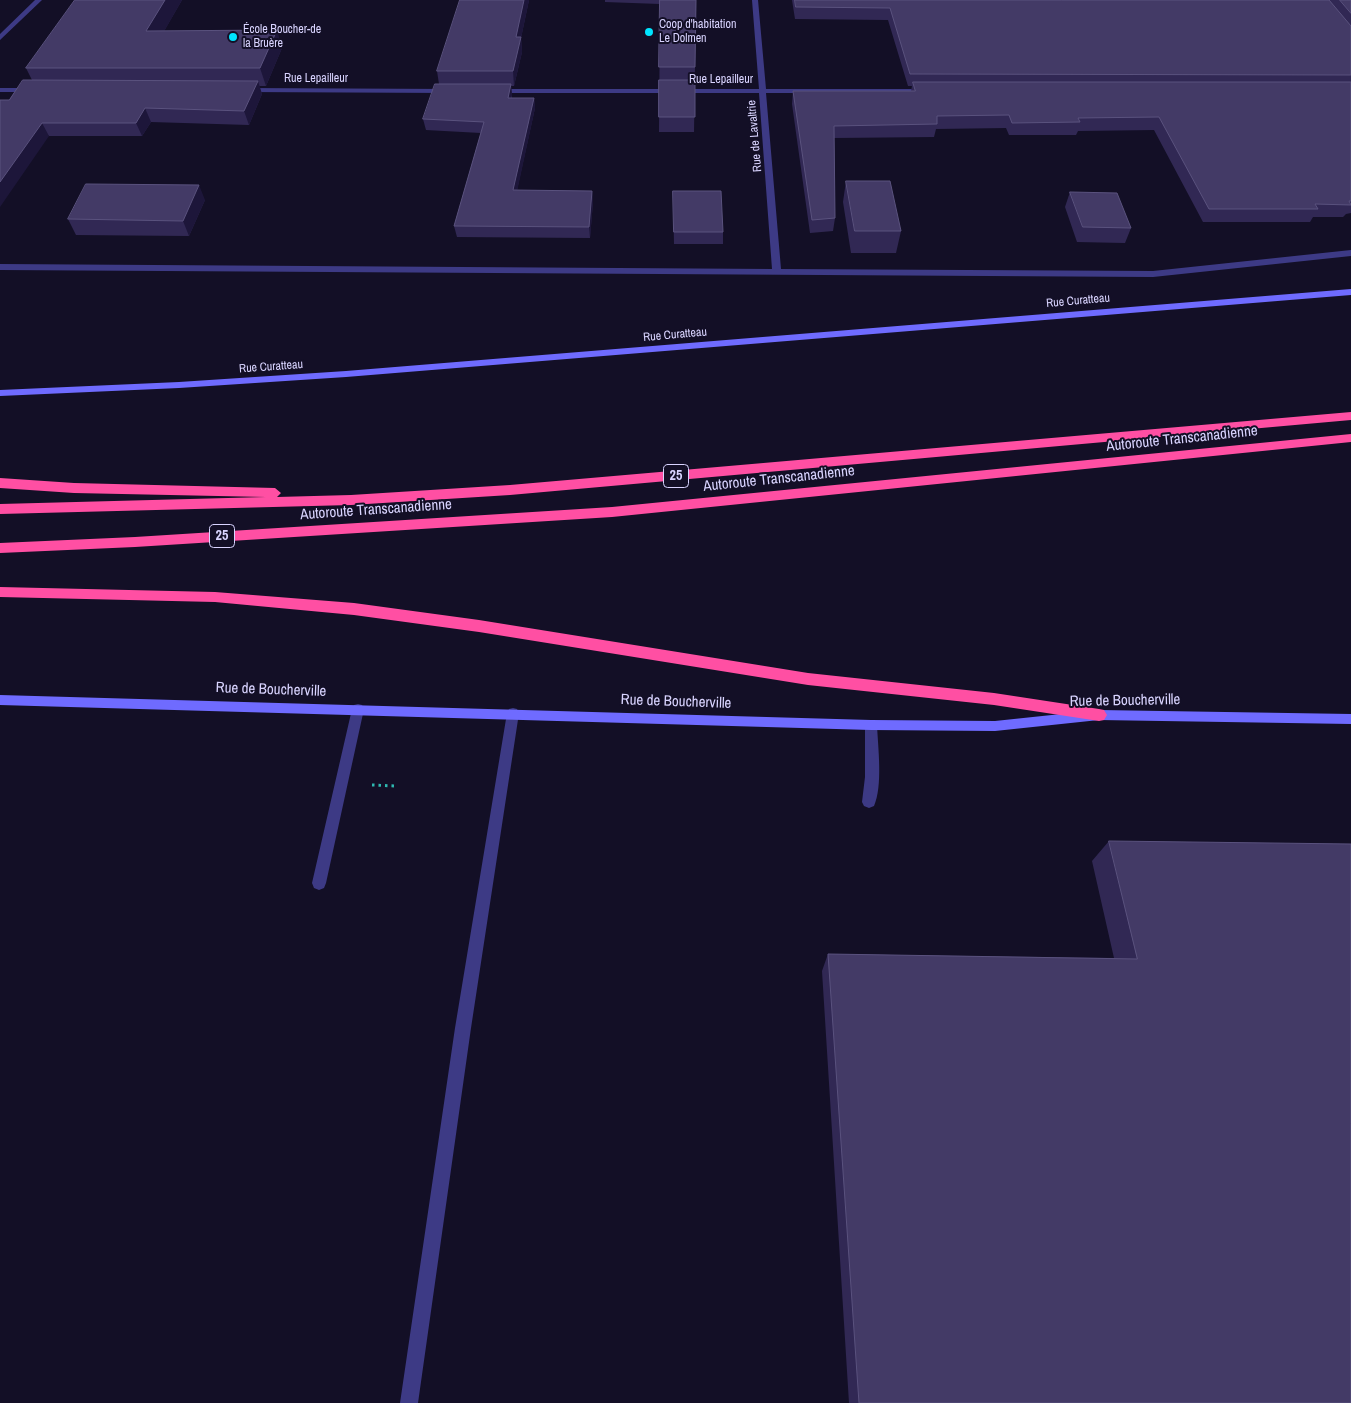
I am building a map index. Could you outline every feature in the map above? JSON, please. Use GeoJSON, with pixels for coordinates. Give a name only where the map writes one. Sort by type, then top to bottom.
{"type":"FeatureCollection","features":[{"type":"Feature","properties":{"kind":"highway","name":"Autoroute Transcanadienne"},"geometry":{"type":"LineString","coordinates":[[0,509],[351,500],[510,490],[1351,416]]}},
{"type":"Feature","properties":{"kind":"highway","name":"Autoroute Transcanadienne"},"geometry":{"type":"LineString","coordinates":[[0,548],[135,542],[612,512],[1351,438]]}},
{"type":"Feature","properties":{"kind":"highway"},"geometry":{"type":"LineString","coordinates":[[0,483],[74,488],[419,496]]}},
{"type":"Feature","properties":{"kind":"highway"},"geometry":{"type":"LineString","coordinates":[[0,592],[215,597],[354,609],[479,626],[789,676],[994,699],[1099,715]]}},
{"type":"Feature","properties":{"kind":"main road","name":"Rue Curatteau"},"geometry":{"type":"LineString","coordinates":[[0,393],[178,385],[336,375],[1351,292]]}},
{"type":"Feature","properties":{"kind":"main road","name":"Rue de Boucherville"},"geometry":{"type":"LineString","coordinates":[[0,700],[358,708],[871,725],[995,726],[1099,715],[1351,719]]}},
{"type":"Feature","properties":{"kind":"street"},"geometry":{"type":"LineString","coordinates":[[0,38],[38,0]]}},
{"type":"Feature","properties":{"kind":"street","name":"Rue de Lavaltrie"},"geometry":{"type":"LineString","coordinates":[[755,0],[777,270]]}},
{"type":"Feature","properties":{"kind":"street"},"geometry":{"type":"LineString","coordinates":[[0,90],[40,90]]}},
{"type":"Feature","properties":{"kind":"street","name":"Rue Lepailleur"},"geometry":{"type":"LineString","coordinates":[[237,90],[464,91]]}},
{"type":"Feature","properties":{"kind":"street","name":"Rue Lepailleur"},"geometry":{"type":"LineString","coordinates":[[484,91],[922,91]]}},
{"type":"Feature","properties":{"kind":"street","name":"Rue Curatteau"},"geometry":{"type":"LineString","coordinates":[[0,267],[777,270],[1153,274],[1351,253]]}},
{"type":"Feature","properties":{"kind":"street"},"geometry":{"type":"LineString","coordinates":[[319,883],[358,708]]}},
{"type":"Feature","properties":{"kind":"street"},"geometry":{"type":"LineString","coordinates":[[409,1403],[461,1038],[513,713]]}},
{"type":"Feature","properties":{"kind":"street"},"geometry":{"type":"LineString","coordinates":[[869,802],[872,777],[871,725]]}},
{"type":"Feature","properties":{"kind":"building"},"geometry":{"type":"Polygon","coordinates":[[[75,0],[165,0],[146,31],[277,30],[260,68],[26,68],[75,0]]]}},
{"type":"Feature","properties":{"kind":"building"},"geometry":{"type":"Polygon","coordinates":[[[460,0],[524,0],[516,37],[521,37],[513,71],[437,71],[460,0]]]}},
{"type":"Feature","properties":{"kind":"building"},"geometry":{"type":"Polygon","coordinates":[[[660,0],[696,0],[695,67],[659,67],[660,0]]]}},
{"type":"Feature","properties":{"kind":"building"},"geometry":{"type":"Polygon","coordinates":[[[795,0],[1329,0],[1351,26],[1351,75],[910,74],[890,8],[796,7],[795,0]]]}},
{"type":"Feature","properties":{"kind":"building"},"geometry":{"type":"Polygon","coordinates":[[[1340,0],[1351,0],[1351,13],[1340,0]]]}},
{"type":"Feature","properties":{"kind":"building"},"geometry":{"type":"Polygon","coordinates":[[[23,80],[258,81],[244,111],[145,108],[136,123],[42,123],[0,182],[0,100],[9,100],[23,80]]]}},
{"type":"Feature","properties":{"kind":"building"},"geometry":{"type":"Polygon","coordinates":[[[659,80],[695,80],[695,117],[659,117],[659,80]]]}},
{"type":"Feature","properties":{"kind":"building"},"geometry":{"type":"Polygon","coordinates":[[[913,82],[1351,82],[1351,201],[1349,201],[1351,205],[1315,204],[1318,209],[1209,209],[1159,117],[1078,118],[1080,122],[1012,123],[1009,115],[937,116],[937,124],[834,126],[835,218],[812,220],[793,91],[915,91],[913,82]]]}},
{"type":"Feature","properties":{"kind":"building"},"geometry":{"type":"Polygon","coordinates":[[[435,84],[511,84],[508,98],[534,98],[513,190],[592,191],[589,227],[454,226],[484,122],[423,119],[435,84]]]}},
{"type":"Feature","properties":{"kind":"building"},"geometry":{"type":"Polygon","coordinates":[[[846,181],[890,181],[901,231],[855,231],[846,181]]]}},
{"type":"Feature","properties":{"kind":"building"},"geometry":{"type":"Polygon","coordinates":[[[86,184],[199,185],[183,221],[68,219],[86,184]]]}},
{"type":"Feature","properties":{"kind":"building"},"geometry":{"type":"Polygon","coordinates":[[[673,191],[721,191],[723,232],[674,232],[673,191]]]}},
{"type":"Feature","properties":{"kind":"building"},"geometry":{"type":"Polygon","coordinates":[[[1070,192],[1117,193],[1131,228],[1083,227],[1070,192]]]}},
{"type":"Feature","properties":{"kind":"building"},"geometry":{"type":"Polygon","coordinates":[[[1109,841],[1351,844],[1351,1403],[859,1403],[828,954],[1137,959],[1109,841]]]}},
{"type":"Feature","properties":{"kind":"place","name":"Coop d'habitation Le Dolmen"},"geometry":{"type":"Point","coordinates":[649,32]}},
{"type":"Feature","properties":{"kind":"place","name":"École Boucher-de la Bruère"},"geometry":{"type":"Point","coordinates":[233,37]}}]}
